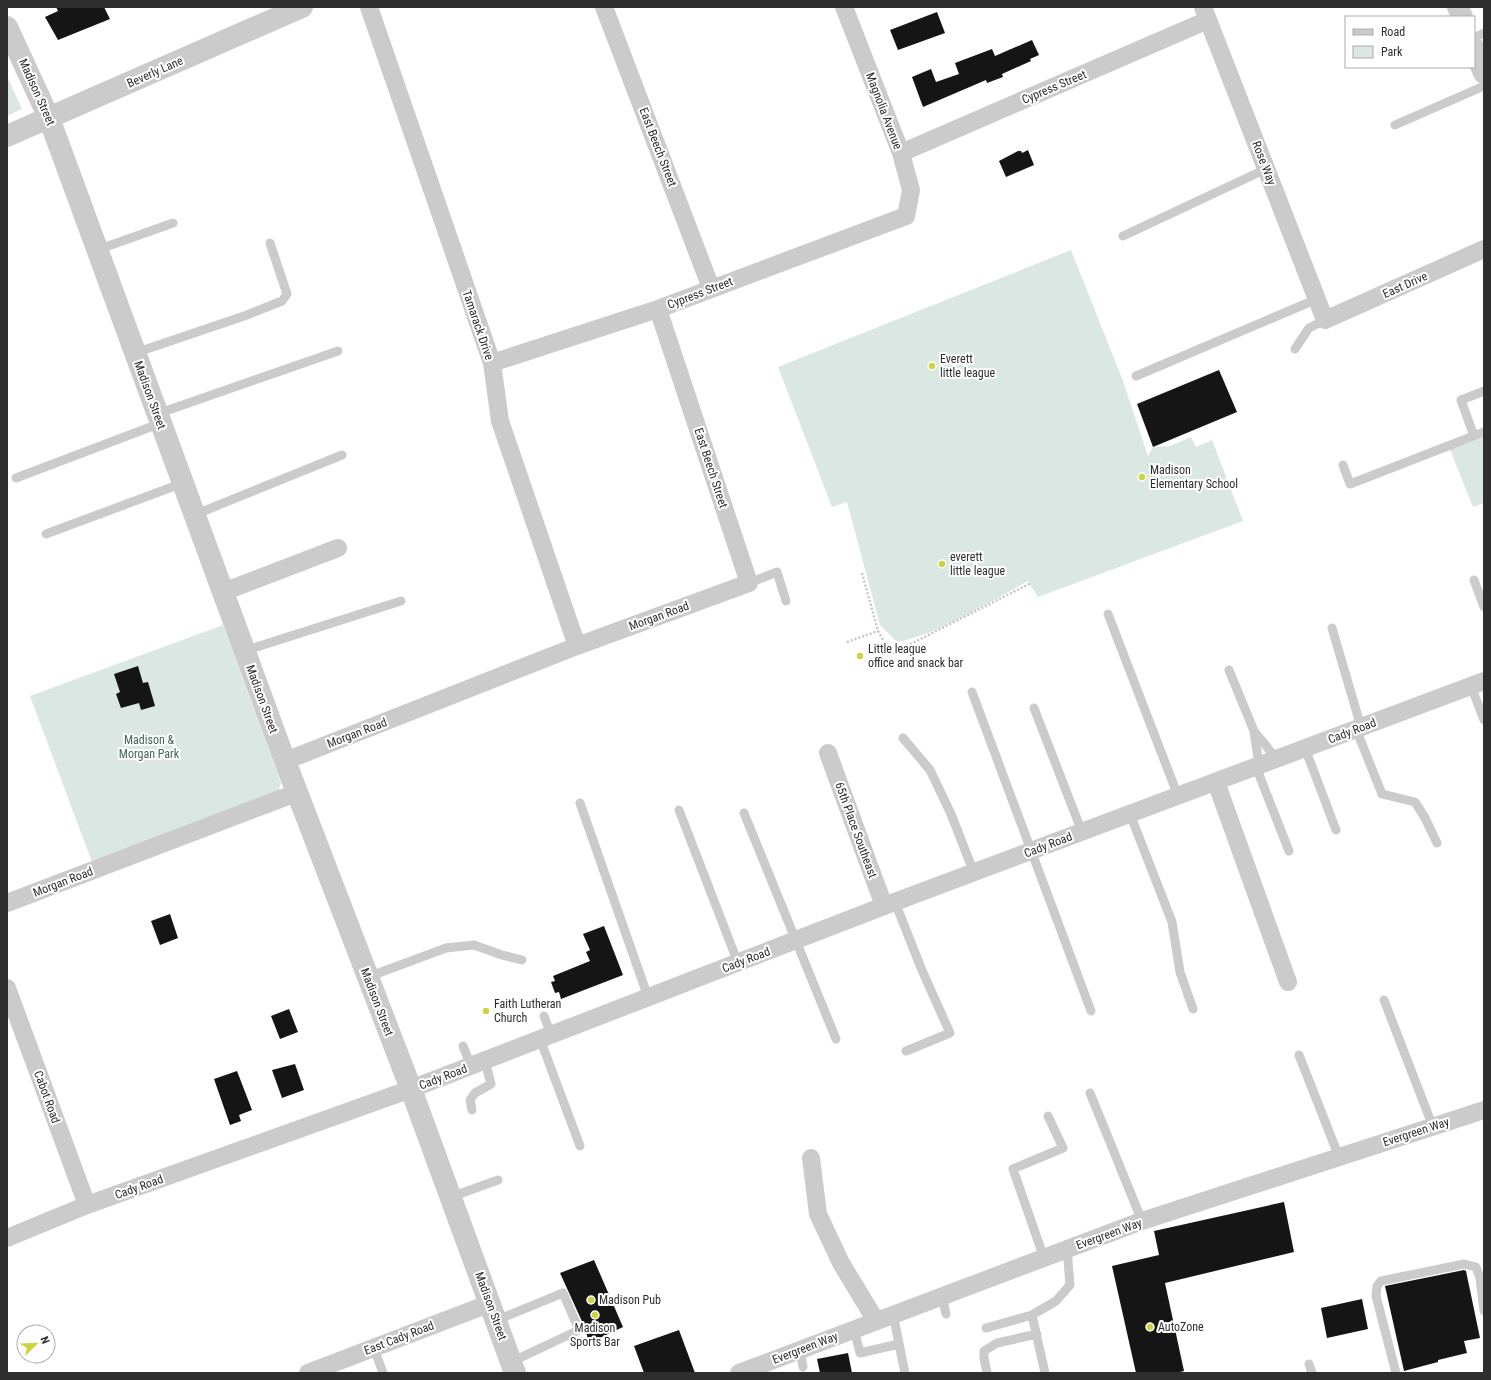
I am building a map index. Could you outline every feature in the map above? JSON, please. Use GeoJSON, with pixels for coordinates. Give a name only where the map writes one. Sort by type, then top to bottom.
{"type":"FeatureCollection","features":[{"type":"Feature","properties":{"kind":"street","name":"Beverly Lane"},"geometry":{"type":"LineString","coordinates":[[7,136],[302,7]]}},
{"type":"Feature","properties":{"kind":"street","name":"Tamarack Drive"},"geometry":{"type":"LineString","coordinates":[[369,7],[492,363],[500,421],[577,646]]}},
{"type":"Feature","properties":{"kind":"street","name":"East Beech Street"},"geometry":{"type":"LineString","coordinates":[[604,7],[711,288]]}},
{"type":"Feature","properties":{"kind":"street","name":"Magnolia Avenue"},"geometry":{"type":"LineString","coordinates":[[844,7],[901,153],[912,190],[906,216]]}},
{"type":"Feature","properties":{"kind":"street","name":"Cypress Street"},"geometry":{"type":"LineString","coordinates":[[901,153],[1205,14]]}},
{"type":"Feature","properties":{"kind":"street","name":"Rose Way"},"geometry":{"type":"LineString","coordinates":[[1205,14],[1325,320]]}},
{"type":"Feature","properties":{"kind":"street","name":"Madison Street"},"geometry":{"type":"LineString","coordinates":[[7,27],[49,118],[222,592],[411,1089],[513,1367]]}},
{"type":"Feature","properties":{"kind":"street"},"geometry":{"type":"LineString","coordinates":[[1475,50],[1484,73]]}},
{"type":"Feature","properties":{"kind":"street","name":"Cypress Street"},"geometry":{"type":"LineString","coordinates":[[492,363],[658,309],[906,216]]}},
{"type":"Feature","properties":{"kind":"street","name":"East Drive"},"geometry":{"type":"LineString","coordinates":[[1325,320],[1484,249]]}},
{"type":"Feature","properties":{"kind":"street","name":"East Beech Street"},"geometry":{"type":"LineString","coordinates":[[658,309],[749,583]]}},
{"type":"Feature","properties":{"kind":"street"},"geometry":{"type":"LineString","coordinates":[[222,592],[338,548]]}},
{"type":"Feature","properties":{"kind":"street","name":"Morgan Road"},"geometry":{"type":"LineString","coordinates":[[7,903],[296,793],[285,761],[577,646],[749,583]]}},
{"type":"Feature","properties":{"kind":"street","name":"Cady Road"},"geometry":{"type":"LineString","coordinates":[[7,1238],[87,1205],[411,1089],[974,872],[1477,683]]}},
{"type":"Feature","properties":{"kind":"street","name":"65th Place Southeast"},"geometry":{"type":"LineString","coordinates":[[828,753],[890,904]]}},
{"type":"Feature","properties":{"kind":"street"},"geometry":{"type":"LineString","coordinates":[[1216,782],[1288,982]]}},
{"type":"Feature","properties":{"kind":"street","name":"Cabot Road"},"geometry":{"type":"LineString","coordinates":[[7,988],[87,1205]]}},
{"type":"Feature","properties":{"kind":"street","name":"Evergreen Way"},"geometry":{"type":"LineString","coordinates":[[739,1373],[766,1368],[802,1358],[854,1329],[1142,1221],[1484,1110]]}},
{"type":"Feature","properties":{"kind":"street"},"geometry":{"type":"LineString","coordinates":[[811,1158],[818,1214],[841,1263],[876,1321]]}},
{"type":"Feature","properties":{"kind":"street","name":"East Cady Road"},"geometry":{"type":"LineString","coordinates":[[308,1373],[374,1348],[494,1312]]}},
{"type":"Feature","properties":{"kind":"lane"},"geometry":{"type":"LineString","coordinates":[[1395,125],[1484,86]]}},
{"type":"Feature","properties":{"kind":"lane"},"geometry":{"type":"LineString","coordinates":[[1123,236],[1266,169]]}},
{"type":"Feature","properties":{"kind":"lane"},"geometry":{"type":"LineString","coordinates":[[97,250],[173,222]]}},
{"type":"Feature","properties":{"kind":"lane"},"geometry":{"type":"LineString","coordinates":[[135,354],[247,315],[282,301],[287,294],[270,243]]}},
{"type":"Feature","properties":{"kind":"lane"},"geometry":{"type":"LineString","coordinates":[[1136,376],[1317,299]]}},
{"type":"Feature","properties":{"kind":"lane"},"geometry":{"type":"LineString","coordinates":[[1295,349],[1309,328],[1325,320]]}},
{"type":"Feature","properties":{"kind":"lane"},"geometry":{"type":"LineString","coordinates":[[16,478],[159,419],[338,351]]}},
{"type":"Feature","properties":{"kind":"lane"},"geometry":{"type":"LineString","coordinates":[[1474,436],[1461,400],[1484,391]]}},
{"type":"Feature","properties":{"kind":"lane"},"geometry":{"type":"LineString","coordinates":[[1342,465],[1350,484],[1484,432]]}},
{"type":"Feature","properties":{"kind":"lane"},"geometry":{"type":"LineString","coordinates":[[194,514],[342,455]]}},
{"type":"Feature","properties":{"kind":"lane"},"geometry":{"type":"LineString","coordinates":[[46,534],[183,483]]}},
{"type":"Feature","properties":{"kind":"lane"},"geometry":{"type":"LineString","coordinates":[[749,583],[777,572],[786,601]]}},
{"type":"Feature","properties":{"kind":"lane"},"geometry":{"type":"LineString","coordinates":[[1474,580],[1484,607]]}},
{"type":"Feature","properties":{"kind":"lane"},"geometry":{"type":"LineString","coordinates":[[244,651],[401,601]]}},
{"type":"Feature","properties":{"kind":"lane"},"geometry":{"type":"LineString","coordinates":[[1108,614],[1178,796]]}},
{"type":"Feature","properties":{"kind":"lane"},"geometry":{"type":"LineString","coordinates":[[1332,628],[1358,728],[1382,794],[1415,802],[1425,818],[1437,843]]}},
{"type":"Feature","properties":{"kind":"lane"},"geometry":{"type":"LineString","coordinates":[[1229,670],[1254,731],[1258,758],[1256,767],[1289,851]]}},
{"type":"Feature","properties":{"kind":"lane"},"geometry":{"type":"LineString","coordinates":[[1477,683],[1484,720]]}},
{"type":"Feature","properties":{"kind":"lane"},"geometry":{"type":"LineString","coordinates":[[972,692],[1090,1011]]}},
{"type":"Feature","properties":{"kind":"lane"},"geometry":{"type":"LineString","coordinates":[[1034,708],[1082,832]]}},
{"type":"Feature","properties":{"kind":"lane"},"geometry":{"type":"LineString","coordinates":[[1254,731],[1271,752],[1279,758]]}},
{"type":"Feature","properties":{"kind":"lane"},"geometry":{"type":"LineString","coordinates":[[902,738],[930,770],[951,814],[974,872]]}},
{"type":"Feature","properties":{"kind":"lane"},"geometry":{"type":"LineString","coordinates":[[1306,748],[1336,830]]}},
{"type":"Feature","properties":{"kind":"lane"},"geometry":{"type":"LineString","coordinates":[[580,803],[648,997]]}},
{"type":"Feature","properties":{"kind":"lane"},"geometry":{"type":"LineString","coordinates":[[679,810],[738,963]]}},
{"type":"Feature","properties":{"kind":"lane"},"geometry":{"type":"LineString","coordinates":[[744,813],[788,926],[796,940],[836,1039]]}},
{"type":"Feature","properties":{"kind":"lane"},"geometry":{"type":"LineString","coordinates":[[1130,814],[1172,922],[1180,972],[1194,1009]]}},
{"type":"Feature","properties":{"kind":"lane"},"geometry":{"type":"LineString","coordinates":[[890,904],[950,1033],[906,1051]]}},
{"type":"Feature","properties":{"kind":"lane"},"geometry":{"type":"LineString","coordinates":[[368,978],[446,948],[474,945],[502,956],[522,960]]}},
{"type":"Feature","properties":{"kind":"lane"},"geometry":{"type":"LineString","coordinates":[[425,956],[428,965]]}},
{"type":"Feature","properties":{"kind":"lane"},"geometry":{"type":"LineString","coordinates":[[1384,1000],[1432,1127]]}},
{"type":"Feature","properties":{"kind":"lane"},"geometry":{"type":"LineString","coordinates":[[544,1016],[546,1037],[580,1146]]}},
{"type":"Feature","properties":{"kind":"lane"},"geometry":{"type":"LineString","coordinates":[[463,1046],[478,1063],[491,1084],[473,1096],[470,1100],[472,1110]]}},
{"type":"Feature","properties":{"kind":"lane"},"geometry":{"type":"LineString","coordinates":[[1299,1055],[1339,1157]]}},
{"type":"Feature","properties":{"kind":"lane"},"geometry":{"type":"LineString","coordinates":[[1090,1093],[1142,1221]]}},
{"type":"Feature","properties":{"kind":"lane"},"geometry":{"type":"LineString","coordinates":[[1044,1258],[1013,1169],[1063,1148],[1048,1116]]}},
{"type":"Feature","properties":{"kind":"lane"},"geometry":{"type":"LineString","coordinates":[[451,1197],[498,1180]]}},
{"type":"Feature","properties":{"kind":"lane"},"geometry":{"type":"LineString","coordinates":[[986,1328],[1032,1315],[1056,1301],[1070,1285],[1067,1249]]}},
{"type":"Feature","properties":{"kind":"lane"},"geometry":{"type":"LineString","coordinates":[[1396,1373],[1376,1296],[1377,1286],[1381,1281],[1464,1264],[1476,1267],[1480,1278],[1484,1311]]}},
{"type":"Feature","properties":{"kind":"lane"},"geometry":{"type":"LineString","coordinates":[[494,1312],[563,1293],[579,1330],[513,1367]]}},
{"type":"Feature","properties":{"kind":"lane"},"geometry":{"type":"LineString","coordinates":[[942,1296],[946,1314]]}},
{"type":"Feature","properties":{"kind":"lane"},"geometry":{"type":"LineString","coordinates":[[893,1314],[905,1373]]}},
{"type":"Feature","properties":{"kind":"lane"},"geometry":{"type":"LineString","coordinates":[[1032,1315],[1045,1373]]}},
{"type":"Feature","properties":{"kind":"lane"},"geometry":{"type":"LineString","coordinates":[[854,1329],[860,1353],[899,1344]]}},
{"type":"Feature","properties":{"kind":"lane"},"geometry":{"type":"LineString","coordinates":[[987,1373],[984,1351],[991,1345],[1036,1334]]}},
{"type":"Feature","properties":{"kind":"lane"},"geometry":{"type":"LineString","coordinates":[[374,1348],[383,1373]]}},
{"type":"Feature","properties":{"kind":"path"},"geometry":{"type":"LineString","coordinates":[[862,573],[878,631],[891,654],[1031,583]]}},
{"type":"Feature","properties":{"kind":"path"},"geometry":{"type":"LineString","coordinates":[[847,642],[878,631]]}},
{"type":"Feature","properties":{"kind":"green space"},"geometry":{"type":"Polygon","coordinates":[[[7,76],[22,109],[7,116],[7,76]]]}},
{"type":"Feature","properties":{"kind":"green space"},"geometry":{"type":"Polygon","coordinates":[[[1071,250],[1123,381],[1148,456],[1153,447],[1170,446],[1191,437],[1196,447],[1212,440],[1243,521],[1038,597],[1028,581],[947,625],[913,638],[897,642],[880,625],[847,502],[832,507],[778,367],[1071,250]]]}},
{"type":"Feature","properties":{"kind":"green space"},"geometry":{"type":"Polygon","coordinates":[[[1484,437],[1484,503],[1473,507],[1449,447],[1456,448],[1484,437]]]}},
{"type":"Feature","properties":{"kind":"green space","name":"Madison & Morgan Park"},"geometry":{"type":"Polygon","coordinates":[[[223,625],[281,783],[278,792],[92,862],[30,696],[223,625]]]}},
{"type":"Feature","properties":{"kind":"building"},"geometry":{"type":"Polygon","coordinates":[[[56,7],[104,7],[110,19],[58,40],[45,17],[58,11],[56,7]]]}},
{"type":"Feature","properties":{"kind":"building"},"geometry":{"type":"Polygon","coordinates":[[[937,12],[945,33],[898,50],[890,30],[937,12]]]}},
{"type":"Feature","properties":{"kind":"building"},"geometry":{"type":"Polygon","coordinates":[[[1032,40],[1039,55],[1030,59],[1031,61],[1002,74],[1003,77],[987,83],[986,80],[923,107],[912,77],[931,69],[936,82],[959,74],[955,63],[992,49],[995,56],[1032,40]]]}},
{"type":"Feature","properties":{"kind":"building"},"geometry":{"type":"Polygon","coordinates":[[[1028,150],[1034,165],[1006,177],[999,161],[1018,151],[1021,151],[1022,153],[1028,150]]]}},
{"type":"Feature","properties":{"kind":"building"},"geometry":{"type":"Polygon","coordinates":[[[1219,370],[1237,412],[1153,447],[1137,404],[1219,370]]]}},
{"type":"Feature","properties":{"kind":"building"},"geometry":{"type":"Polygon","coordinates":[[[138,666],[143,683],[148,682],[155,706],[141,710],[139,703],[121,708],[116,694],[120,692],[114,674],[138,666]]]}},
{"type":"Feature","properties":{"kind":"building"},"geometry":{"type":"Polygon","coordinates":[[[170,914],[178,938],[160,945],[151,921],[170,914]]]}},
{"type":"Feature","properties":{"kind":"building"},"geometry":{"type":"Polygon","coordinates":[[[604,926],[623,975],[561,999],[559,992],[555,993],[551,982],[555,981],[553,976],[590,961],[586,952],[590,950],[583,934],[604,926]]]}},
{"type":"Feature","properties":{"kind":"building"},"geometry":{"type":"Polygon","coordinates":[[[289,1009],[298,1032],[280,1039],[271,1016],[289,1009]]]}},
{"type":"Feature","properties":{"kind":"building"},"geometry":{"type":"Polygon","coordinates":[[[295,1064],[304,1090],[282,1098],[272,1070],[295,1064]]]}},
{"type":"Feature","properties":{"kind":"building"},"geometry":{"type":"Polygon","coordinates":[[[237,1071],[252,1110],[239,1115],[241,1121],[230,1125],[214,1079],[237,1071]]]}},
{"type":"Feature","properties":{"kind":"building"},"geometry":{"type":"Polygon","coordinates":[[[1284,1202],[1294,1252],[1165,1283],[1184,1371],[1176,1373],[1136,1373],[1112,1266],[1159,1255],[1154,1231],[1284,1202]]]}},
{"type":"Feature","properties":{"kind":"building","name":"Madison Pub"},"geometry":{"type":"Polygon","coordinates":[[[594,1260],[623,1327],[589,1343],[585,1328],[560,1273],[594,1260]]]}},
{"type":"Feature","properties":{"kind":"building"},"geometry":{"type":"Polygon","coordinates":[[[1464,1270],[1466,1271],[1480,1338],[1464,1341],[1467,1353],[1438,1360],[1438,1362],[1404,1371],[1385,1286],[1464,1270]]]}},
{"type":"Feature","properties":{"kind":"building"},"geometry":{"type":"Polygon","coordinates":[[[1362,1299],[1368,1329],[1327,1338],[1321,1308],[1362,1299]]]}},
{"type":"Feature","properties":{"kind":"building"},"geometry":{"type":"Polygon","coordinates":[[[679,1330],[695,1373],[644,1373],[634,1346],[679,1330]]]}},
{"type":"Feature","properties":{"kind":"building"},"geometry":{"type":"Polygon","coordinates":[[[848,1353],[852,1373],[820,1373],[817,1359],[848,1353]]]}},
{"type":"Feature","properties":{"kind":"place","name":"Everett little league"},"geometry":{"type":"Point","coordinates":[932,366]}},
{"type":"Feature","properties":{"kind":"place","name":"Madison Elementary School"},"geometry":{"type":"Point","coordinates":[1142,477]}},
{"type":"Feature","properties":{"kind":"place","name":"everett little league"},"geometry":{"type":"Point","coordinates":[942,564]}},
{"type":"Feature","properties":{"kind":"place","name":"Little league office and snack bar"},"geometry":{"type":"Point","coordinates":[860,656]}},
{"type":"Feature","properties":{"kind":"place","name":"Faith Lutheran Church"},"geometry":{"type":"Point","coordinates":[486,1011]}},
{"type":"Feature","properties":{"kind":"place","name":"Madison Pub"},"geometry":{"type":"Point","coordinates":[591,1300]}},
{"type":"Feature","properties":{"kind":"place","name":"Madison Sports Bar"},"geometry":{"type":"Point","coordinates":[595,1315]}},
{"type":"Feature","properties":{"kind":"place","name":"AutoZone"},"geometry":{"type":"Point","coordinates":[1150,1327]}}]}
